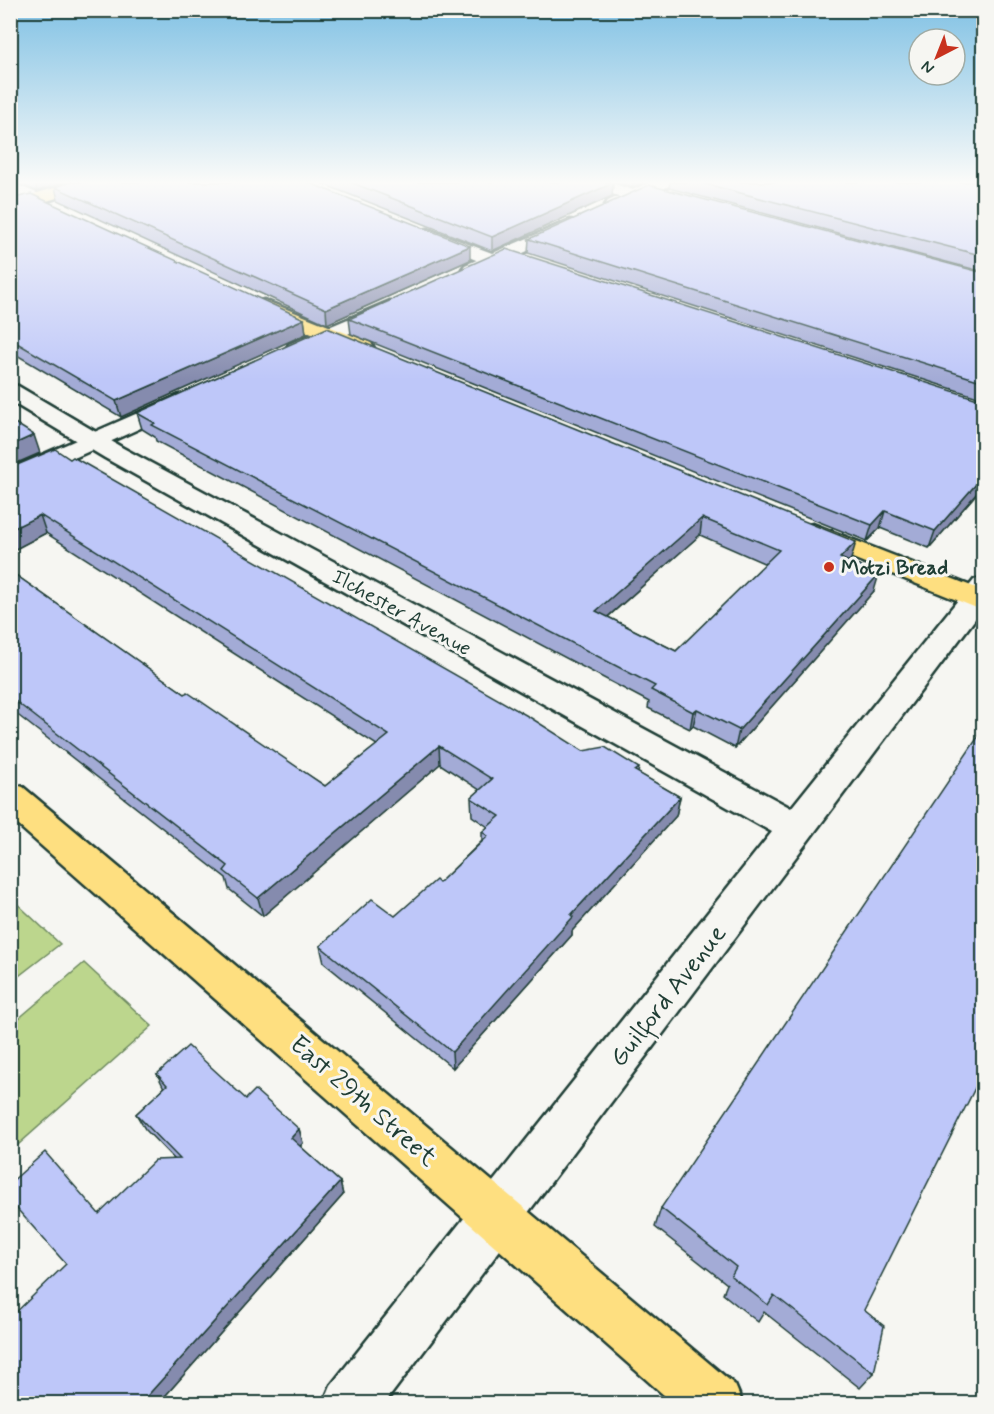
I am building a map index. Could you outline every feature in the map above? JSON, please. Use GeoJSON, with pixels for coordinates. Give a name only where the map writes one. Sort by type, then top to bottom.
{"type":"FeatureCollection","features":[{"type":"Feature","properties":{"kind":"main road"},"geometry":{"type":"LineString","coordinates":[[243,296],[383,356]]}},
{"type":"Feature","properties":{"kind":"main road"},"geometry":{"type":"LineString","coordinates":[[789,523],[981,595]]}},
{"type":"Feature","properties":{"kind":"main road","name":"East 29th Street"},"geometry":{"type":"LineString","coordinates":[[10,797],[221,976],[716,1404]]}},
{"type":"Feature","properties":{"kind":"street"},"geometry":{"type":"LineString","coordinates":[[472,248],[500,257],[539,265]]}},
{"type":"Feature","properties":{"kind":"street"},"geometry":{"type":"LineString","coordinates":[[455,277],[521,248]]}},
{"type":"Feature","properties":{"kind":"street"},"geometry":{"type":"LineString","coordinates":[[274,359],[404,300]]}},
{"type":"Feature","properties":{"kind":"street","name":"Ilchester Avenue"},"geometry":{"type":"LineString","coordinates":[[10,391],[93,441],[796,828]]}},
{"type":"Feature","properties":{"kind":"street"},"geometry":{"type":"LineString","coordinates":[[10,479],[201,392]]}},
{"type":"Feature","properties":{"kind":"street","name":"Guilford Avenue"},"geometry":{"type":"LineString","coordinates":[[350,1404],[796,828],[981,595]]}},
{"type":"Feature","properties":{"kind":"green space"},"geometry":{"type":"Polygon","coordinates":[[[11,898],[60,944],[10,982],[11,898]]]}},
{"type":"Feature","properties":{"kind":"green space"},"geometry":{"type":"Polygon","coordinates":[[[84,963],[152,1026],[11,1151],[11,1025],[84,963]]]}},
{"type":"Feature","properties":{"kind":"building"},"geometry":{"type":"Polygon","coordinates":[[[10,248],[149,248],[304,319],[116,401],[10,339],[10,248]]]}},
{"type":"Feature","properties":{"kind":"building"},"geometry":{"type":"Polygon","coordinates":[[[190,248],[465,248],[326,309],[190,248]]]}},
{"type":"Feature","properties":{"kind":"building"},"geometry":{"type":"Polygon","coordinates":[[[558,248],[889,248],[984,273],[984,382],[558,248]]]}},
{"type":"Feature","properties":{"kind":"building"},"geometry":{"type":"Polygon","coordinates":[[[953,248],[984,248],[984,256],[953,248]]]}},
{"type":"Feature","properties":{"kind":"building"},"geometry":{"type":"Polygon","coordinates":[[[506,249],[984,401],[984,475],[935,531],[885,511],[872,525],[349,319],[506,249]]]}},
{"type":"Feature","properties":{"kind":"building"},"geometry":{"type":"Polygon","coordinates":[[[327,328],[856,542],[840,558],[879,574],[739,730],[697,709],[693,712],[651,690],[655,686],[152,425],[155,423],[137,413],[327,328]],[[702,518],[596,611],[676,651],[779,550],[702,518]]]}},
{"type":"Feature","properties":{"kind":"building"},"geometry":{"type":"Polygon","coordinates":[[[10,420],[34,435],[10,446],[10,420]]]}},
{"type":"Feature","properties":{"kind":"building"},"geometry":{"type":"Polygon","coordinates":[[[55,449],[70,459],[73,457],[531,718],[583,751],[605,747],[639,768],[635,771],[680,797],[571,915],[573,917],[452,1052],[320,946],[372,899],[395,916],[436,880],[439,883],[488,836],[482,832],[500,816],[471,798],[492,779],[439,746],[258,898],[224,871],[228,866],[10,697],[10,571],[185,694],[187,692],[325,786],[389,735],[40,515],[10,530],[10,468],[55,449]]]}},
{"type":"Feature","properties":{"kind":"building"},"geometry":{"type":"Polygon","coordinates":[[[984,728],[984,1070],[864,1310],[884,1326],[874,1373],[774,1295],[768,1305],[731,1276],[736,1267],[661,1208],[984,728]]]}},
{"type":"Feature","properties":{"kind":"building"},"geometry":{"type":"Polygon","coordinates":[[[188,1046],[246,1099],[255,1090],[299,1129],[291,1138],[340,1182],[140,1404],[10,1404],[10,1318],[66,1264],[10,1201],[10,1183],[45,1152],[99,1214],[155,1160],[180,1159],[136,1114],[167,1085],[157,1074],[188,1046]]]}},
{"type":"Feature","properties":{"kind":"place","name":"Motzi Bread"},"geometry":{"type":"Point","coordinates":[829,567]}}]}
